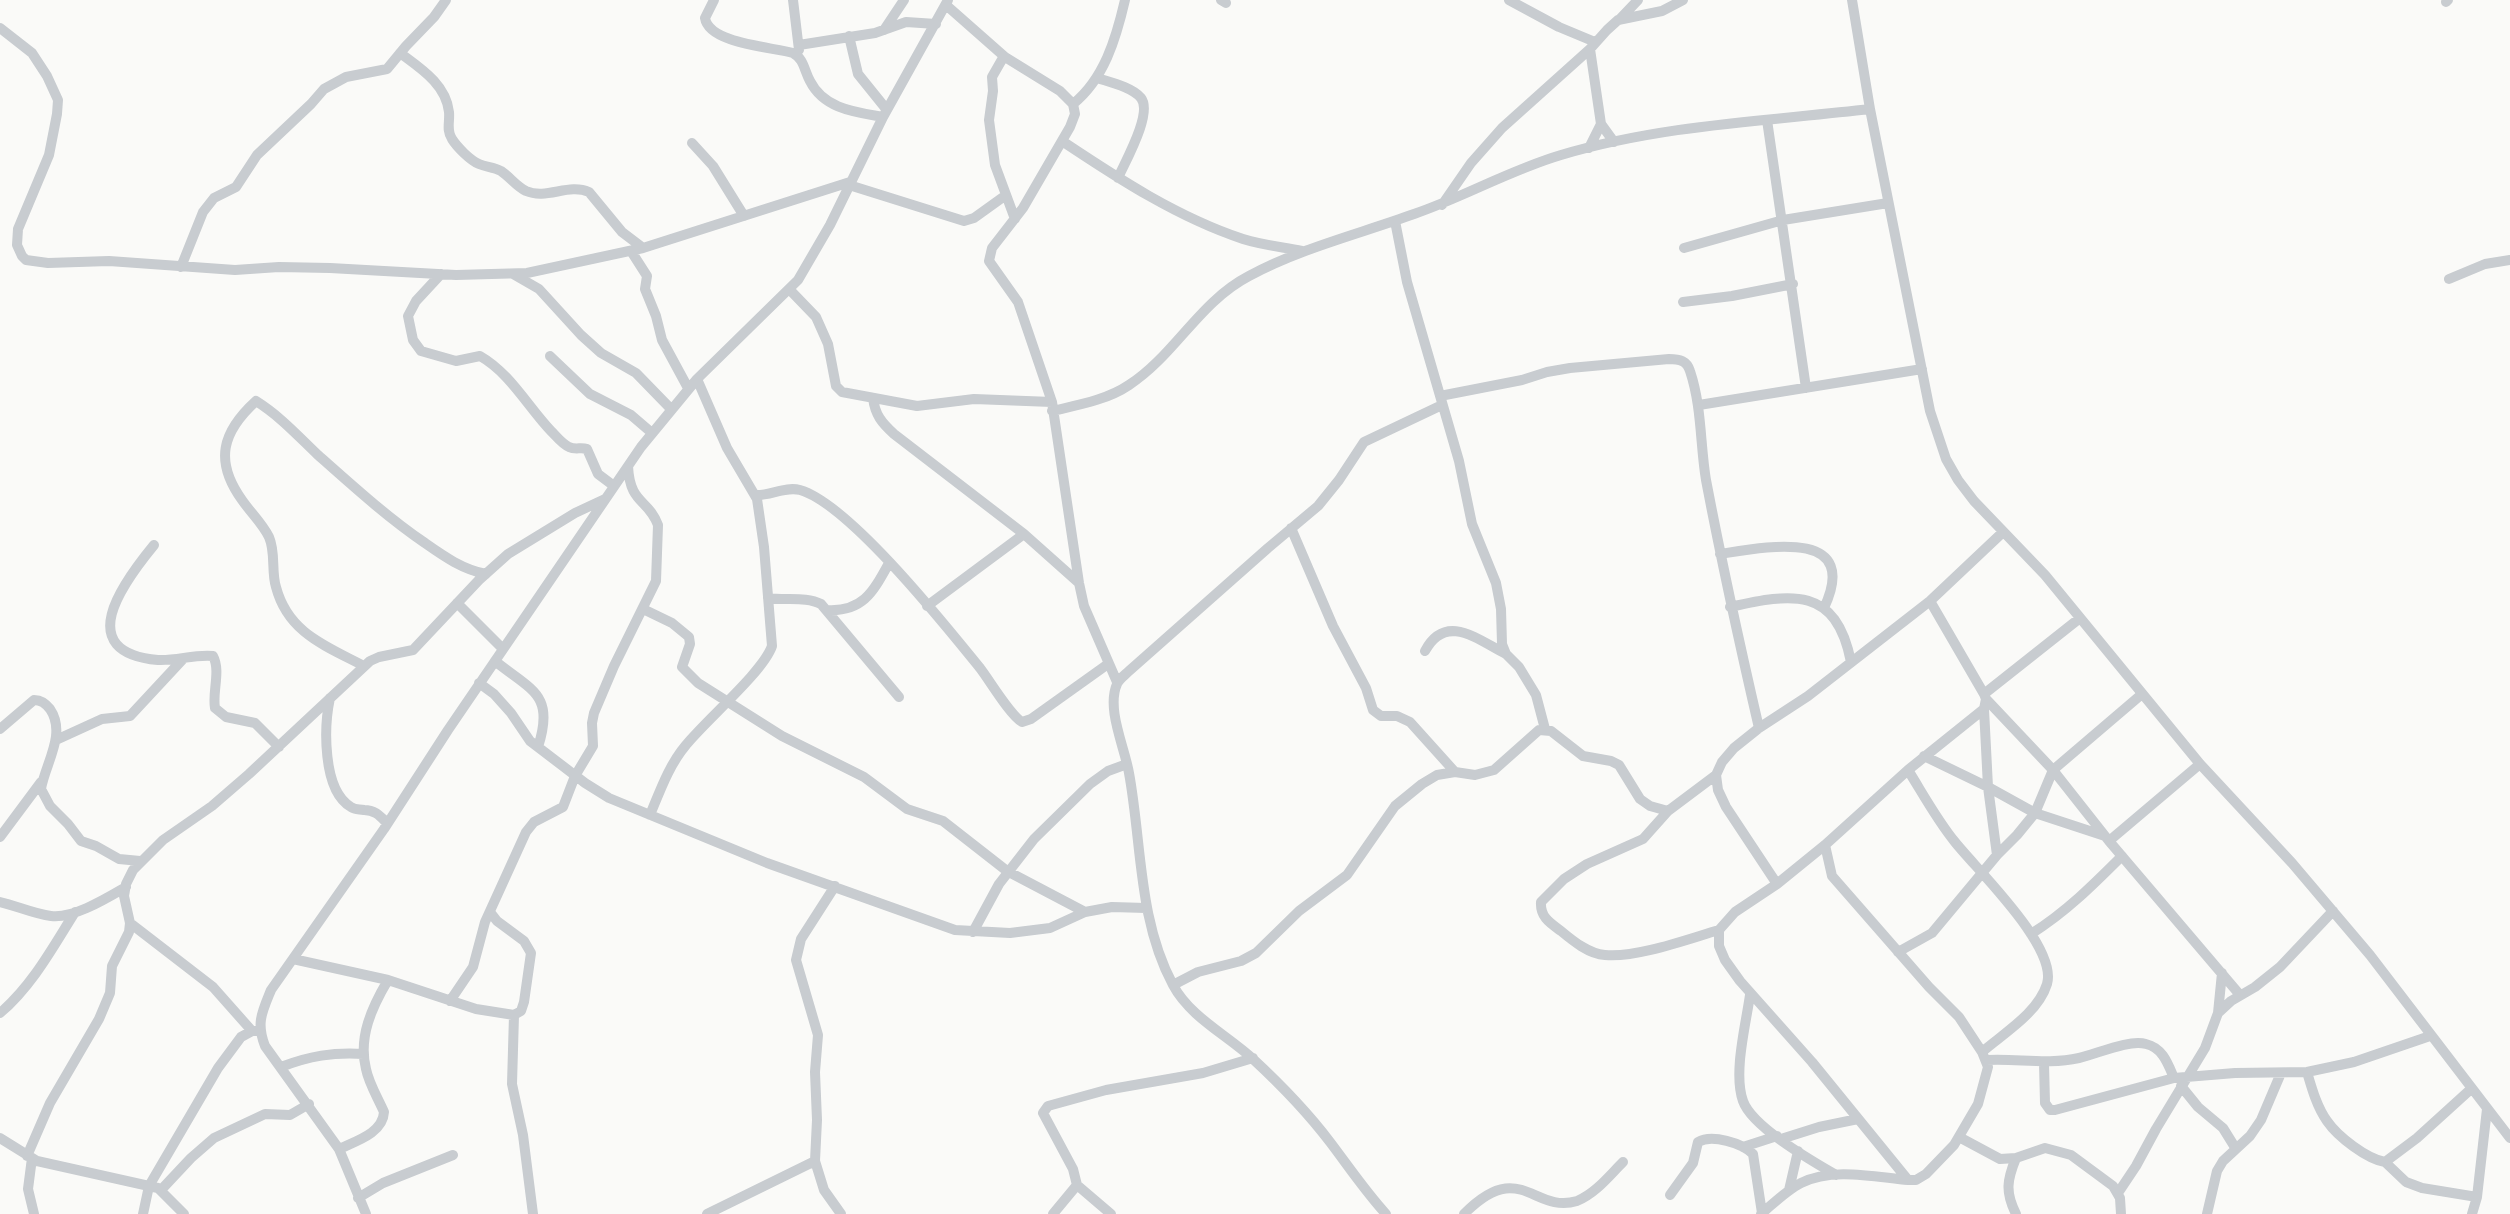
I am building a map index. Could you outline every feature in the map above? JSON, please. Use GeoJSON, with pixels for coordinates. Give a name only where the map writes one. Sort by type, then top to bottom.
{"type":"FeatureCollection","features":[{"type":"Feature","properties":{"kind":"street"},"geometry":{"type":"LineString","coordinates":[[181,267],[199,219],[214,198],[236,187],[257,155],[311,104],[324,88],[346,78],[387,69],[434,17],[446,0]]}},
{"type":"Feature","properties":{"kind":"street"},"geometry":{"type":"LineString","coordinates":[[714,0],[705,18],[709,28],[717,33],[744,43],[799,51],[849,36],[884,30],[906,22],[936,24]]}},
{"type":"Feature","properties":{"kind":"street"},"geometry":{"type":"LineString","coordinates":[[793,0],[799,51],[816,90],[833,105],[885,113]]}},
{"type":"Feature","properties":{"kind":"street"},"geometry":{"type":"LineString","coordinates":[[884,30],[904,0]]}},
{"type":"Feature","properties":{"kind":"street"},"geometry":{"type":"LineString","coordinates":[[1073,104],[1084,95],[1097,78],[1111,48],[1125,0]]}},
{"type":"Feature","properties":{"kind":"street"},"geometry":{"type":"LineString","coordinates":[[1509,0],[1593,45]]}},
{"type":"Feature","properties":{"kind":"street"},"geometry":{"type":"LineString","coordinates":[[1441,205],[1471,163],[1502,128],[1593,45],[1638,0]]}},
{"type":"Feature","properties":{"kind":"street"},"geometry":{"type":"LineString","coordinates":[[1618,20],[1683,0]]}},
{"type":"Feature","properties":{"kind":"street"},"geometry":{"type":"LineString","coordinates":[[1852,0],[1870,109],[1930,411],[1946,459],[1958,480],[2002,533],[2045,575],[2200,764],[2292,863],[2370,955],[2510,1138]]}},
{"type":"Feature","properties":{"kind":"street"},"geometry":{"type":"LineString","coordinates":[[256,1031],[271,990],[387,823],[628,466],[688,388],[798,280],[817,249],[885,113],[947,3],[1004,56],[1060,91],[1073,104],[1075,114],[1062,141],[1015,219],[992,248],[989,261],[1018,302],[1052,407],[1084,606],[1107,664],[1117,682],[1114,707],[1136,811],[1146,908],[1163,962],[1173,985],[1185,1002],[1253,1058],[1329,1141],[1367,1193],[1386,1214]]}},
{"type":"Feature","properties":{"kind":"street"},"geometry":{"type":"LineString","coordinates":[[0,28],[32,53],[58,99],[49,154],[18,229],[17,245],[26,260],[48,263],[109,261],[235,270],[279,267],[441,274],[513,274],[632,251],[849,184],[964,221],[974,218],[1006,195]]}},
{"type":"Feature","properties":{"kind":"street"},"geometry":{"type":"LineString","coordinates":[[849,36],[858,74],[885,113]]}},
{"type":"Feature","properties":{"kind":"street"},"geometry":{"type":"LineString","coordinates":[[1593,45],[1601,124],[1614,142]]}},
{"type":"Feature","properties":{"kind":"street"},"geometry":{"type":"LineString","coordinates":[[400,53],[431,77],[440,89],[449,113],[448,132],[452,140],[475,161],[500,170],[517,186],[528,192],[550,193],[571,189],[589,192],[621,232],[643,248]]}},
{"type":"Feature","properties":{"kind":"street"},"geometry":{"type":"LineString","coordinates":[[1004,56],[992,77],[993,91],[989,120],[992,153],[1015,219]]}},
{"type":"Feature","properties":{"kind":"street"},"geometry":{"type":"LineString","coordinates":[[1097,78],[1133,92],[1144,106],[1141,125],[1118,178]]}},
{"type":"Feature","properties":{"kind":"street"},"geometry":{"type":"LineString","coordinates":[[789,289],[816,317],[828,344],[833,378],[838,389],[848,394],[917,406],[974,399],[1052,407],[1106,397],[1129,386],[1169,350],[1189,326],[1229,287],[1302,251],[1441,205],[1521,169],[1589,148],[1698,126],[1870,109]]}},
{"type":"Feature","properties":{"kind":"street"},"geometry":{"type":"LineString","coordinates":[[1767,120],[1793,284],[1806,388]]}},
{"type":"Feature","properties":{"kind":"street"},"geometry":{"type":"LineString","coordinates":[[1589,148],[1601,124]]}},
{"type":"Feature","properties":{"kind":"street"},"geometry":{"type":"LineString","coordinates":[[1062,141],[1118,178],[1195,221],[1245,239],[1302,251]]}},
{"type":"Feature","properties":{"kind":"street"},"geometry":{"type":"LineString","coordinates":[[692,143],[713,165],[744,216]]}},
{"type":"Feature","properties":{"kind":"street"},"geometry":{"type":"LineString","coordinates":[[1684,248],[1783,220],[1888,203]]}},
{"type":"Feature","properties":{"kind":"street"},"geometry":{"type":"LineString","coordinates":[[1395,221],[1407,282],[1459,461],[1472,524],[1496,583],[1501,609],[1502,644],[1506,654]]}},
{"type":"Feature","properties":{"kind":"street"},"geometry":{"type":"LineString","coordinates":[[632,251],[646,276],[645,289],[657,316],[662,340],[688,388]]}},
{"type":"Feature","properties":{"kind":"street"},"geometry":{"type":"LineString","coordinates":[[2449,279],[2486,264],[2510,260]]}},
{"type":"Feature","properties":{"kind":"street"},"geometry":{"type":"LineString","coordinates":[[441,274],[416,301],[408,316],[412,340],[416,346],[427,354],[456,362],[480,357],[488,361],[564,444],[570,448],[587,449],[598,474],[614,486]]}},
{"type":"Feature","properties":{"kind":"street"},"geometry":{"type":"LineString","coordinates":[[513,274],[539,289],[601,353],[636,373],[671,409]]}},
{"type":"Feature","properties":{"kind":"street"},"geometry":{"type":"LineString","coordinates":[[1683,302],[1732,296],[1793,284]]}},
{"type":"Feature","properties":{"kind":"street"},"geometry":{"type":"LineString","coordinates":[[550,356],[590,394],[631,415],[652,433]]}},
{"type":"Feature","properties":{"kind":"street"},"geometry":{"type":"LineString","coordinates":[[1117,682],[1329,494],[1364,442],[1441,400],[1522,381],[1547,372],[1679,359],[1686,362],[1690,369],[1699,405],[1703,462],[1720,554],[1730,607],[1759,728]]}},
{"type":"Feature","properties":{"kind":"street"},"geometry":{"type":"LineString","coordinates":[[1699,405],[1922,369]]}},
{"type":"Feature","properties":{"kind":"street"},"geometry":{"type":"LineString","coordinates":[[650,815],[675,760],[770,650],[772,640],[764,547],[755,495],[727,448],[697,379]]}},
{"type":"Feature","properties":{"kind":"street"},"geometry":{"type":"LineString","coordinates":[[873,398],[874,411],[880,421],[894,434],[1024,534],[1079,583]]}},
{"type":"Feature","properties":{"kind":"street"},"geometry":{"type":"LineString","coordinates":[[364,666],[309,638],[300,630],[276,588],[271,543],[268,536],[242,500],[229,476],[225,455],[228,433],[234,423],[256,401],[276,414],[366,498],[400,526],[456,564],[469,571],[486,574]]}},
{"type":"Feature","properties":{"kind":"street"},"geometry":{"type":"LineString","coordinates":[[450,1001],[472,967],[485,922],[526,832],[534,822],[563,807],[575,776],[590,754],[593,746],[594,713],[614,666],[651,592],[657,573],[658,525],[656,518],[631,489],[628,466]]}},
{"type":"Feature","properties":{"kind":"street"},"geometry":{"type":"LineString","coordinates":[[755,495],[765,496],[795,489],[810,494],[845,520],[889,563],[927,606],[1022,722],[1031,719],[1107,664]]}},
{"type":"Feature","properties":{"kind":"street"},"geometry":{"type":"LineString","coordinates":[[34,1214],[28,1189],[30,1157],[50,1103],[99,1019],[110,993],[112,966],[129,932],[130,923],[125,908],[126,887],[133,870],[163,840],[212,806],[279,747],[364,666],[379,657],[413,650],[508,554],[531,538],[605,499]]}},
{"type":"Feature","properties":{"kind":"street"},"geometry":{"type":"LineString","coordinates":[[1291,528],[1334,626],[1366,688],[1373,710],[1381,716],[1397,716],[1410,722],[1455,772]]}},
{"type":"Feature","properties":{"kind":"street"},"geometry":{"type":"LineString","coordinates":[[2002,533],[1930,601],[1808,696],[1759,728],[1734,748],[1722,762],[1716,775],[1668,811],[1643,839],[1587,864],[1564,879],[1541,902],[1540,911],[1546,920],[1573,941],[1592,952],[1605,956],[1663,946],[1719,930],[1735,912],[1777,884],[1825,845],[1985,700],[2080,618]]}},
{"type":"Feature","properties":{"kind":"street"},"geometry":{"type":"LineString","coordinates":[[927,606],[1024,534]]}},
{"type":"Feature","properties":{"kind":"street"},"geometry":{"type":"LineString","coordinates":[[154,545],[136,567],[120,594],[113,611],[111,636],[113,642],[126,653],[154,659],[213,656],[216,664],[215,708],[226,717],[255,723],[279,747]]}},
{"type":"Feature","properties":{"kind":"street"},"geometry":{"type":"LineString","coordinates":[[1720,554],[1772,545],[1812,549],[1823,556],[1834,574],[1832,590],[1824,608]]}},
{"type":"Feature","properties":{"kind":"street"},"geometry":{"type":"LineString","coordinates":[[827,610],[841,611],[856,607],[864,601],[880,580],[889,563]]}},
{"type":"Feature","properties":{"kind":"street"},"geometry":{"type":"LineString","coordinates":[[1730,607],[1784,596],[1806,598],[1824,608],[1843,633],[1851,662]]}},
{"type":"Feature","properties":{"kind":"street"},"geometry":{"type":"LineString","coordinates":[[768,598],[786,601],[813,600],[827,610],[899,697]]}},
{"type":"Feature","properties":{"kind":"street"},"geometry":{"type":"LineString","coordinates":[[1930,601],[1985,700],[2053,770],[2107,839],[2240,996]]}},
{"type":"Feature","properties":{"kind":"street"},"geometry":{"type":"LineString","coordinates":[[458,603],[503,649]]}},
{"type":"Feature","properties":{"kind":"street"},"geometry":{"type":"LineString","coordinates":[[643,609],[672,623],[689,637],[690,644],[682,668],[698,683],[806,750],[864,777],[901,805],[943,822],[1007,871],[1086,912]]}},
{"type":"Feature","properties":{"kind":"street"},"geometry":{"type":"LineString","coordinates":[[1425,651],[1435,636],[1443,632],[1456,631],[1467,633],[1506,654],[1519,667],[1536,695],[1545,729]]}},
{"type":"Feature","properties":{"kind":"street"},"geometry":{"type":"LineString","coordinates":[[56,740],[102,719],[130,716],[183,659]]}},
{"type":"Feature","properties":{"kind":"street"},"geometry":{"type":"LineString","coordinates":[[495,661],[542,701],[545,717],[538,747]]}},
{"type":"Feature","properties":{"kind":"street"},"geometry":{"type":"LineString","coordinates":[[480,683],[507,708],[526,736],[538,747],[575,776],[609,798],[767,863],[955,930],[996,933],[1050,928],[1086,912],[1127,906],[1146,908]]}},
{"type":"Feature","properties":{"kind":"street"},"geometry":{"type":"LineString","coordinates":[[1898,952],[1932,933],[2035,813],[2053,770],[2142,694]]}},
{"type":"Feature","properties":{"kind":"street"},"geometry":{"type":"LineString","coordinates":[[330,697],[326,735],[331,776],[335,789],[351,808],[372,811],[387,823]]}},
{"type":"Feature","properties":{"kind":"street"},"geometry":{"type":"LineString","coordinates":[[0,729],[27,704],[40,700],[53,716],[56,740],[41,789],[50,806],[81,841],[96,846],[119,859],[141,861]]}},
{"type":"Feature","properties":{"kind":"street"},"geometry":{"type":"LineString","coordinates":[[1985,700],[1988,787],[1997,855]]}},
{"type":"Feature","properties":{"kind":"street"},"geometry":{"type":"LineString","coordinates":[[1173,985],[1198,972],[1242,961],[1256,953],[1299,911],[1347,875],[1363,855],[1384,819],[1407,795],[1437,775],[1455,772],[1475,775],[1494,770],[1539,730],[1551,731],[1583,756],[1619,765],[1640,798],[1650,806],[1668,811]]}},
{"type":"Feature","properties":{"kind":"street"},"geometry":{"type":"LineString","coordinates":[[1924,756],[2035,813],[2107,839]]}},
{"type":"Feature","properties":{"kind":"street"},"geometry":{"type":"LineString","coordinates":[[973,932],[1007,871],[1034,839],[1090,784],[1108,771],[1127,764]]}},
{"type":"Feature","properties":{"kind":"street"},"geometry":{"type":"LineString","coordinates":[[2107,839],[2200,764]]}},
{"type":"Feature","properties":{"kind":"street"},"geometry":{"type":"LineString","coordinates":[[1908,770],[1954,841],[2031,934],[2048,966],[2048,982],[2041,998],[1984,1056]]}},
{"type":"Feature","properties":{"kind":"street"},"geometry":{"type":"LineString","coordinates":[[1716,775],[1718,790],[1726,807],[1777,884]]}},
{"type":"Feature","properties":{"kind":"street"},"geometry":{"type":"LineString","coordinates":[[0,837],[42,780]]}},
{"type":"Feature","properties":{"kind":"street"},"geometry":{"type":"LineString","coordinates":[[1761,1214],[1789,1190],[1810,1179],[1836,1176],[1916,1180],[1926,1174],[1959,1137],[1983,1092],[1988,1076],[1984,1056],[1959,1017],[1898,952],[1832,876],[1825,845]]}},
{"type":"Feature","properties":{"kind":"street"},"geometry":{"type":"LineString","coordinates":[[2031,934],[2055,919],[2079,899],[2122,856]]}},
{"type":"Feature","properties":{"kind":"street"},"geometry":{"type":"LineString","coordinates":[[835,886],[801,939],[796,960],[818,1035],[815,1072],[818,1120],[815,1161],[824,1190],[841,1214]]}},
{"type":"Feature","properties":{"kind":"street"},"geometry":{"type":"LineString","coordinates":[[0,902],[51,916],[65,915],[126,887]]}},
{"type":"Feature","properties":{"kind":"street"},"geometry":{"type":"LineString","coordinates":[[986,911],[996,933]]}},
{"type":"Feature","properties":{"kind":"street"},"geometry":{"type":"LineString","coordinates":[[2218,1012],[2280,967],[2333,911]]}},
{"type":"Feature","properties":{"kind":"street"},"geometry":{"type":"LineString","coordinates":[[0,1013],[35,973],[75,912]]}},
{"type":"Feature","properties":{"kind":"street"},"geometry":{"type":"LineString","coordinates":[[293,959],[388,980],[476,1009],[514,1015],[521,1011],[524,1002],[531,953],[524,940],[497,921],[490,912]]}},
{"type":"Feature","properties":{"kind":"street"},"geometry":{"type":"LineString","coordinates":[[130,923],[213,987],[256,1031],[339,1149],[366,1214]]}},
{"type":"Feature","properties":{"kind":"street"},"geometry":{"type":"LineString","coordinates":[[1719,930],[1719,946],[1725,960],[1750,995],[1812,1062],[1908,1180]]}},
{"type":"Feature","properties":{"kind":"street"},"geometry":{"type":"LineString","coordinates":[[2118,1193],[2136,1166],[2181,1080],[2205,1048],[2218,1012],[2222,973]]}},
{"type":"Feature","properties":{"kind":"street"},"geometry":{"type":"LineString","coordinates":[[339,1149],[371,1133],[383,1120],[384,1112],[366,1069],[364,1054],[368,1020],[374,1003],[388,980]]}},
{"type":"Feature","properties":{"kind":"street"},"geometry":{"type":"LineString","coordinates":[[1750,995],[1740,1072],[1741,1091],[1746,1108],[1779,1138],[1836,1176]]}},
{"type":"Feature","properties":{"kind":"street"},"geometry":{"type":"LineString","coordinates":[[514,1015],[512,1084],[523,1136],[533,1214]]}},
{"type":"Feature","properties":{"kind":"street"},"geometry":{"type":"LineString","coordinates":[[143,1214],[148,1186],[218,1068],[241,1037],[256,1031]]}},
{"type":"Feature","properties":{"kind":"street"},"geometry":{"type":"LineString","coordinates":[[2044,1063],[2045,1103],[2050,1110],[2181,1080],[2235,1073],[2307,1072],[2354,1062],[2430,1036]]}},
{"type":"Feature","properties":{"kind":"street"},"geometry":{"type":"LineString","coordinates":[[1984,1056],[2044,1063],[2077,1059],[2137,1042],[2157,1048],[2198,1107],[2223,1128],[2236,1149]]}},
{"type":"Feature","properties":{"kind":"street"},"geometry":{"type":"LineString","coordinates":[[281,1067],[318,1055],[364,1054]]}},
{"type":"Feature","properties":{"kind":"street"},"geometry":{"type":"LineString","coordinates":[[1111,1214],[1077,1185],[1073,1169],[1043,1113],[1048,1106],[1106,1090],[1203,1072],[1253,1058]]}},
{"type":"Feature","properties":{"kind":"street"},"geometry":{"type":"LineString","coordinates":[[2307,1072],[2317,1101],[2328,1122],[2362,1152],[2374,1160],[2385,1162],[2406,1182],[2422,1188],[2477,1197]]}},
{"type":"Feature","properties":{"kind":"street"},"geometry":{"type":"LineString","coordinates":[[2207,1214],[2217,1171],[2223,1161],[2250,1136],[2260,1120],[2281,1073]]}},
{"type":"Feature","properties":{"kind":"street"},"geometry":{"type":"LineString","coordinates":[[2385,1162],[2417,1138],[2471,1089]]}},
{"type":"Feature","properties":{"kind":"street"},"geometry":{"type":"LineString","coordinates":[[161,1190],[191,1158],[214,1138],[265,1114],[290,1115],[309,1104]]}},
{"type":"Feature","properties":{"kind":"street"},"geometry":{"type":"LineString","coordinates":[[2472,1214],[2477,1197],[2487,1109]]}},
{"type":"Feature","properties":{"kind":"street"},"geometry":{"type":"LineString","coordinates":[[1743,1147],[1858,1119]]}},
{"type":"Feature","properties":{"kind":"street"},"geometry":{"type":"LineString","coordinates":[[1959,1137],[1994,1157],[2016,1158],[2045,1148],[2060,1150],[2071,1155],[2113,1186],[2118,1193],[2121,1214]]}},
{"type":"Feature","properties":{"kind":"street"},"geometry":{"type":"LineString","coordinates":[[0,1138],[30,1157],[161,1190],[184,1214]]}},
{"type":"Feature","properties":{"kind":"street"},"geometry":{"type":"LineString","coordinates":[[1670,1195],[1693,1163],[1700,1140],[1718,1140],[1743,1147],[1750,1151],[1755,1159],[1761,1214]]}},
{"type":"Feature","properties":{"kind":"street"},"geometry":{"type":"LineString","coordinates":[[1789,1190],[1798,1151]]}},
{"type":"Feature","properties":{"kind":"street"},"geometry":{"type":"LineString","coordinates":[[358,1198],[383,1183],[453,1155]]}},
{"type":"Feature","properties":{"kind":"street"},"geometry":{"type":"LineString","coordinates":[[2016,1158],[2007,1193],[2016,1214]]}},
{"type":"Feature","properties":{"kind":"street"},"geometry":{"type":"LineString","coordinates":[[707,1214],[815,1161]]}},
{"type":"Feature","properties":{"kind":"street"},"geometry":{"type":"LineString","coordinates":[[1464,1214],[1488,1195],[1505,1188],[1521,1190],[1544,1202],[1560,1204],[1576,1201],[1598,1188],[1623,1162]]}},
{"type":"Feature","properties":{"kind":"street"},"geometry":{"type":"LineString","coordinates":[[1053,1214],[1077,1185]]}}]}
